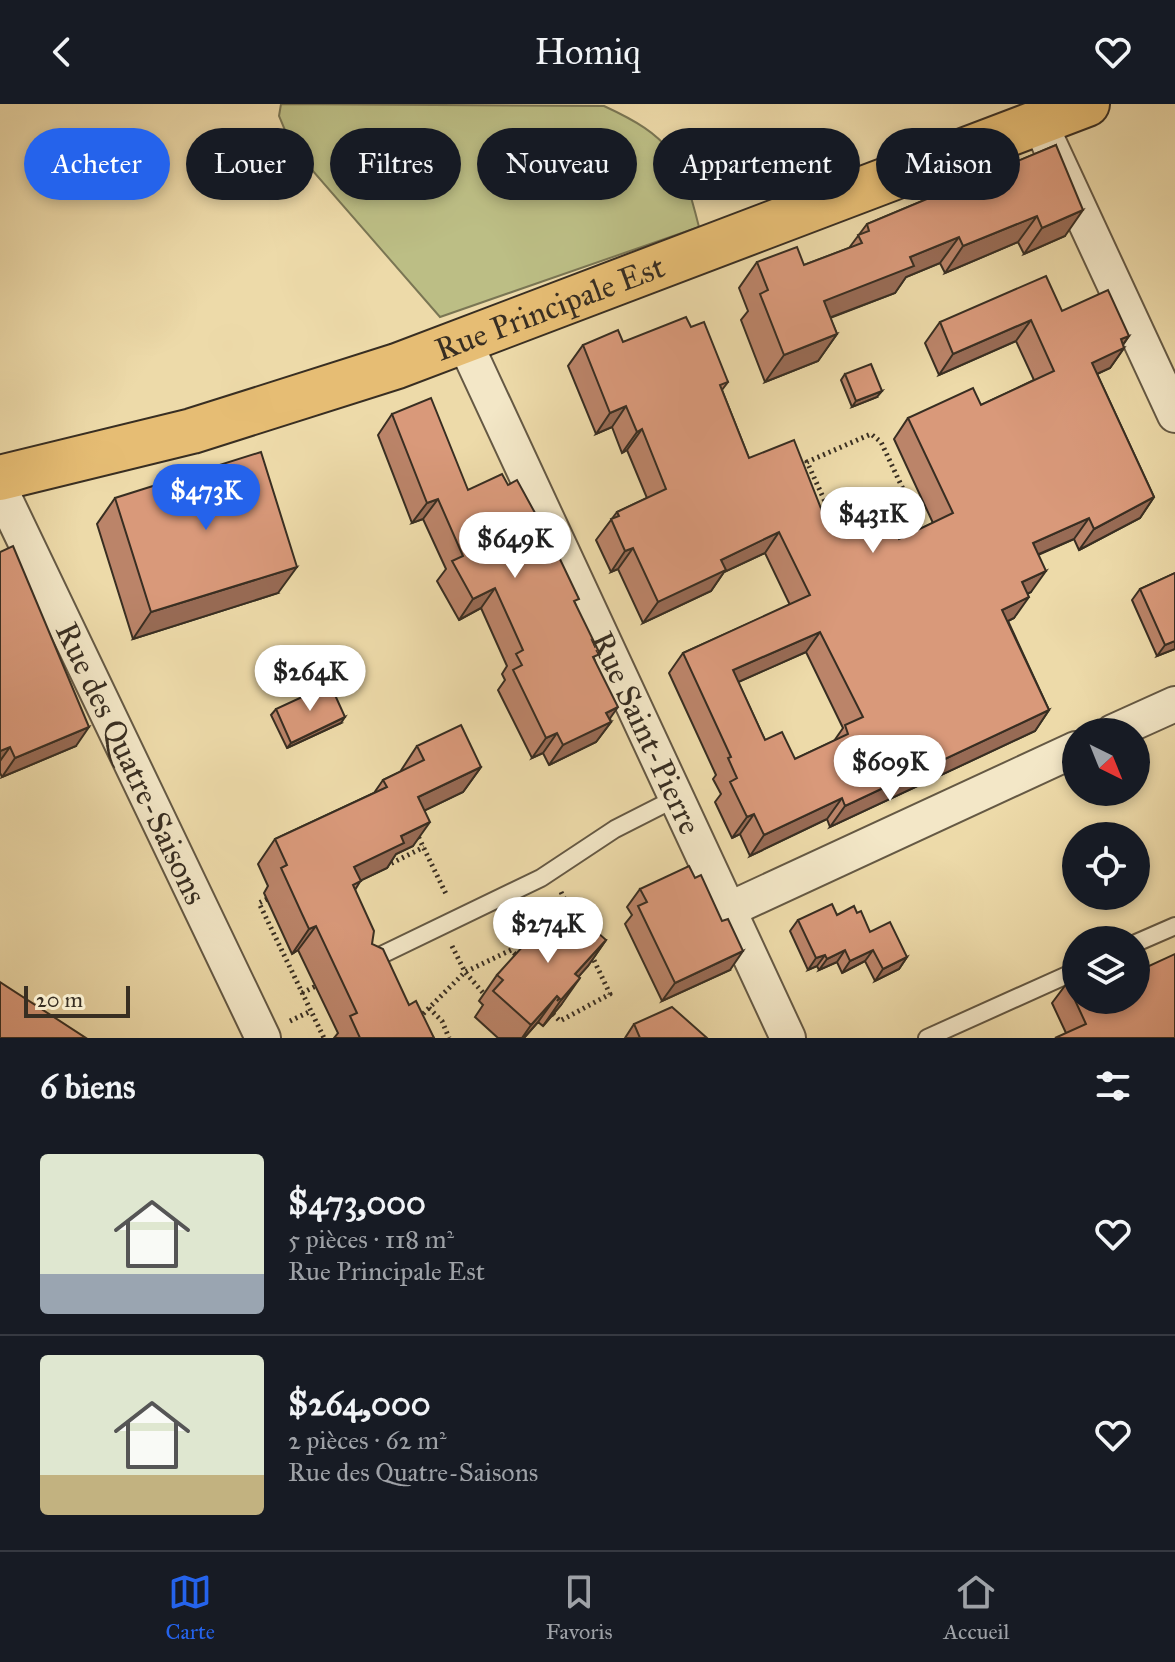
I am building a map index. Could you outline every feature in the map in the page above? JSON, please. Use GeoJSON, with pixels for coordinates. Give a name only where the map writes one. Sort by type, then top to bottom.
{"type":"FeatureCollection","features":[{"type":"Feature","properties":{"kind":"main road","name":"Rue Principale Est"},"geometry":{"type":"LineString","coordinates":[[0,478],[120,451],[260,411],[464,341],[1035,113],[1087,104]]}},
{"type":"Feature","properties":{"kind":"street"},"geometry":{"type":"LineString","coordinates":[[1035,113],[1175,415]]}},
{"type":"Feature","properties":{"kind":"street","name":"Rue Saint-Pierre"},"geometry":{"type":"LineString","coordinates":[[464,341],[788,1038]]}},
{"type":"Feature","properties":{"kind":"street","name":"Rue des Quatre-Saisons"},"geometry":{"type":"LineString","coordinates":[[0,489],[263,1038]]}},
{"type":"Feature","properties":{"kind":"street"},"geometry":{"type":"LineString","coordinates":[[1144,718],[1175,704]]}},
{"type":"Feature","properties":{"kind":"street"},"geometry":{"type":"LineString","coordinates":[[728,910],[1062,755]]}},
{"type":"Feature","properties":{"kind":"lane"},"geometry":{"type":"LineString","coordinates":[[364,963],[552,872],[629,820],[676,798]]}},
{"type":"Feature","properties":{"kind":"lane"},"geometry":{"type":"LineString","coordinates":[[1150,937],[1175,926]]}},
{"type":"Feature","properties":{"kind":"lane"},"geometry":{"type":"LineString","coordinates":[[927,1038],[1062,977]]}},
{"type":"Feature","properties":{"kind":"path"},"geometry":{"type":"LineString","coordinates":[[825,521],[832,519],[807,462],[871,434],[881,442],[930,547]]}},
{"type":"Feature","properties":{"kind":"path"},"geometry":{"type":"LineString","coordinates":[[411,820],[458,918]]}},
{"type":"Feature","properties":{"kind":"path"},"geometry":{"type":"LineString","coordinates":[[386,866],[424,847]]}},
{"type":"Feature","properties":{"kind":"path"},"geometry":{"type":"LineString","coordinates":[[552,872],[578,927]]}},
{"type":"Feature","properties":{"kind":"path"},"geometry":{"type":"LineString","coordinates":[[267,899],[259,903],[324,1038]]}},
{"type":"Feature","properties":{"kind":"path"},"geometry":{"type":"LineString","coordinates":[[553,1014],[560,1021],[610,994],[584,940]]}},
{"type":"Feature","properties":{"kind":"path"},"geometry":{"type":"LineString","coordinates":[[282,949],[288,946]]}},
{"type":"Feature","properties":{"kind":"path"},"geometry":{"type":"LineString","coordinates":[[411,1025],[465,972],[511,950],[519,957]]}},
{"type":"Feature","properties":{"kind":"path"},"geometry":{"type":"LineString","coordinates":[[302,993],[364,963]]}},
{"type":"Feature","properties":{"kind":"path"},"geometry":{"type":"LineString","coordinates":[[465,972],[485,995]]}},
{"type":"Feature","properties":{"kind":"path"},"geometry":{"type":"LineString","coordinates":[[429,1008],[442,1021],[449,1038]]}},
{"type":"Feature","properties":{"kind":"green space"},"geometry":{"type":"Polygon","coordinates":[[[281,104],[604,106],[653,134],[653,200],[691,200],[699,227],[440,317],[338,200],[461,200],[461,128],[330,128],[330,191],[314,172],[314,128],[284,128],[279,116],[281,104]]]}},
{"type":"Feature","properties":{"kind":"building"},"geometry":{"type":"Polygon","coordinates":[[[1056,145],[1083,210],[1042,228],[1037,216],[963,246],[959,237],[910,257],[914,266],[824,301],[837,334],[784,355],[760,294],[768,290],[757,262],[797,247],[804,265],[862,243],[858,235],[869,231],[867,224],[924,200],[1020,200],[1020,160],[1056,145]]]}},
{"type":"Feature","properties":{"kind":"building"},"geometry":{"type":"Polygon","coordinates":[[[1046,276],[1062,311],[1108,290],[1129,336],[1121,339],[1124,348],[1092,363],[1154,497],[1094,529],[1089,518],[1033,543],[1046,571],[1022,582],[1029,597],[1002,610],[1049,710],[845,806],[842,798],[764,835],[754,814],[747,817],[730,782],[737,778],[728,758],[731,757],[683,653],[810,595],[779,532],[721,560],[726,570],[658,602],[633,548],[625,551],[611,519],[619,516],[617,512],[666,489],[642,429],[637,432],[626,406],[610,413],[583,345],[618,330],[623,342],[686,317],[691,327],[704,322],[728,382],[720,385],[749,458],[794,440],[824,516],[875,491],[899,539],[953,513],[908,418],[973,388],[981,405],[1054,371],[1031,320],[953,354],[940,322],[1046,276]],[[820,632],[733,670],[765,740],[782,732],[795,759],[848,734],[845,725],[863,717],[820,632]]]}},
{"type":"Feature","properties":{"kind":"building"},"geometry":{"type":"Polygon","coordinates":[[[871,364],[882,391],[856,401],[845,374],[871,364]]]}},
{"type":"Feature","properties":{"kind":"building"},"geometry":{"type":"Polygon","coordinates":[[[431,398],[468,490],[502,474],[508,485],[517,480],[579,599],[574,601],[600,654],[593,657],[618,707],[606,713],[611,722],[563,745],[557,733],[546,738],[513,670],[522,665],[516,654],[523,650],[495,588],[473,599],[452,561],[463,556],[438,499],[427,503],[392,414],[431,398]]]}},
{"type":"Feature","properties":{"kind":"building"},"geometry":{"type":"Polygon","coordinates":[[[261,452],[297,567],[151,612],[115,498],[261,452]]]}},
{"type":"Feature","properties":{"kind":"building"},"geometry":{"type":"Polygon","coordinates":[[[13,546],[89,727],[15,758],[10,747],[0,751],[0,552],[13,546]]]}},
{"type":"Feature","properties":{"kind":"building"},"geometry":{"type":"Polygon","coordinates":[[[1175,573],[1175,641],[1165,645],[1140,589],[1175,573]]]}},
{"type":"Feature","properties":{"kind":"building"},"geometry":{"type":"Polygon","coordinates":[[[330,684],[345,717],[291,743],[276,709],[330,684]]]}},
{"type":"Feature","properties":{"kind":"building"},"geometry":{"type":"Polygon","coordinates":[[[461,725],[481,767],[418,797],[430,822],[401,836],[404,843],[354,867],[361,881],[353,885],[374,931],[372,944],[383,949],[409,1005],[416,1001],[434,1038],[360,1038],[350,1016],[357,1013],[316,926],[309,929],[281,868],[287,865],[275,839],[387,787],[383,780],[424,760],[417,746],[461,725]]]}},
{"type":"Feature","properties":{"kind":"building"},"geometry":{"type":"Polygon","coordinates":[[[689,866],[695,878],[701,875],[722,921],[728,919],[743,951],[675,983],[638,906],[647,902],[640,889],[689,866]]]}},
{"type":"Feature","properties":{"kind":"building"},"geometry":{"type":"Polygon","coordinates":[[[832,904],[837,915],[854,906],[857,913],[861,911],[870,932],[890,922],[907,957],[883,969],[873,950],[850,961],[845,950],[827,959],[825,955],[816,958],[798,920],[832,904]]]}},
{"type":"Feature","properties":{"kind":"building"},"geometry":{"type":"Polygon","coordinates":[[[568,906],[606,940],[575,974],[580,978],[561,1000],[557,996],[531,1025],[493,991],[503,980],[497,975],[542,925],[547,930],[568,906]]]}},
{"type":"Feature","properties":{"kind":"building"},"geometry":{"type":"Polygon","coordinates":[[[1175,954],[1175,1038],[1055,1038],[1086,1024],[1081,1014],[1150,1014],[1150,966],[1175,954]]]}},
{"type":"Feature","properties":{"kind":"building"},"geometry":{"type":"Polygon","coordinates":[[[0,982],[86,1038],[0,1038],[0,982]]]}},
{"type":"Feature","properties":{"kind":"building"},"geometry":{"type":"Polygon","coordinates":[[[672,1007],[707,1038],[640,1038],[634,1024],[672,1007]]]}}]}
